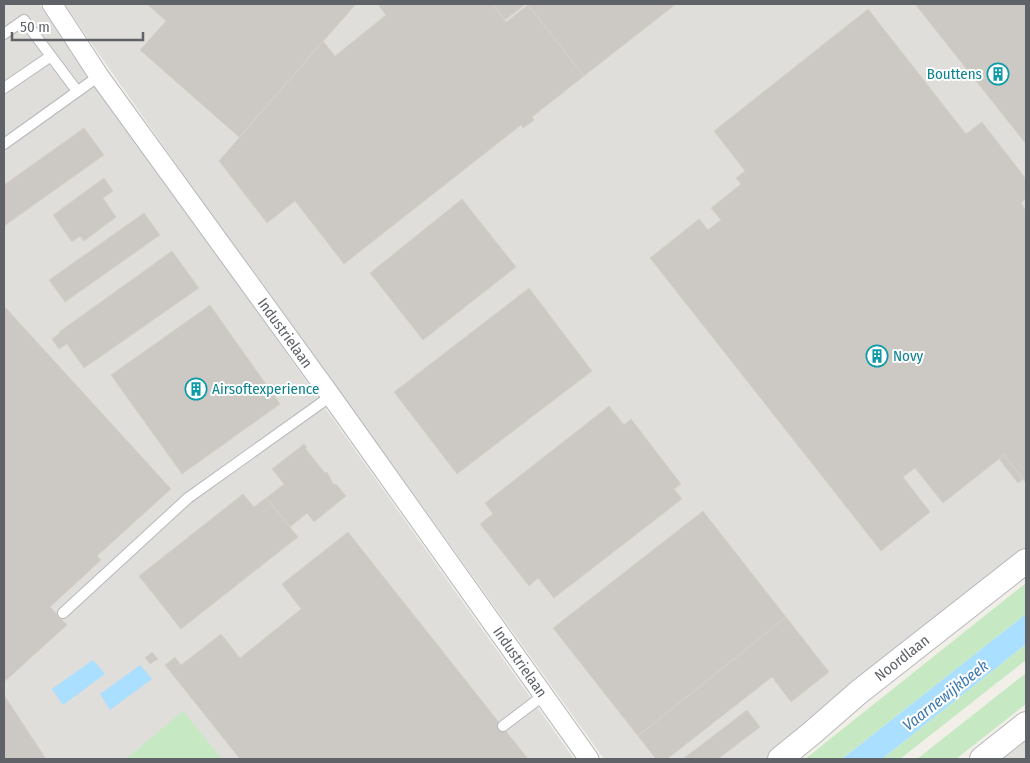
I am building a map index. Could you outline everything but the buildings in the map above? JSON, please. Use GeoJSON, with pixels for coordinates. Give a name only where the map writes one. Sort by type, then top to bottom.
{"type":"FeatureCollection","features":[{"type":"Feature","properties":{"kind":"street","name":"Industrielaan"},"geometry":{"type":"LineString","coordinates":[[52,4],[99,76],[331,396],[589,759]]}},
{"type":"Feature","properties":{"kind":"street","name":"Noordlaan"},"geometry":{"type":"LineString","coordinates":[[780,759],[858,692],[1026,561]]}},
{"type":"Feature","properties":{"kind":"street"},"geometry":{"type":"LineString","coordinates":[[982,759],[1026,724]]}},
{"type":"Feature","properties":{"kind":"lane"},"geometry":{"type":"LineString","coordinates":[[4,34],[24,20],[77,91]]}},
{"type":"Feature","properties":{"kind":"lane"},"geometry":{"type":"LineString","coordinates":[[4,88],[50,56]]}},
{"type":"Feature","properties":{"kind":"lane"},"geometry":{"type":"LineString","coordinates":[[4,144],[99,76]]}},
{"type":"Feature","properties":{"kind":"lane"},"geometry":{"type":"LineString","coordinates":[[63,613],[188,498],[331,396]]}},
{"type":"Feature","properties":{"kind":"lane"},"geometry":{"type":"LineString","coordinates":[[503,726],[544,695]]}},
{"type":"Feature","properties":{"kind":"shaded area"},"geometry":{"type":"Polygon","coordinates":[[[4,4],[39,4],[574,759],[4,759],[4,4]]]}},
{"type":"Feature","properties":{"kind":"shaded area"},"geometry":{"type":"Polygon","coordinates":[[[65,4],[1026,4],[1026,552],[765,759],[604,759],[263,288],[65,4]]]}},
{"type":"Feature","properties":{"kind":"shaded area"},"geometry":{"type":"Polygon","coordinates":[[[1026,733],[1026,759],[993,759],[1026,733]]]}},
{"type":"Feature","properties":{"kind":"green space"},"geometry":{"type":"Polygon","coordinates":[[[1026,583],[1026,614],[842,759],[805,759],[1026,583]]]}},
{"type":"Feature","properties":{"kind":"green space"},"geometry":{"type":"Polygon","coordinates":[[[1026,644],[1026,660],[900,759],[882,759],[1026,644]]]}},
{"type":"Feature","properties":{"kind":"green space"},"geometry":{"type":"Polygon","coordinates":[[[1026,673],[1026,704],[956,759],[917,759],[1026,673]]]}},
{"type":"Feature","properties":{"kind":"green space"},"geometry":{"type":"Polygon","coordinates":[[[183,711],[222,759],[126,759],[183,711]]]}},
{"type":"Feature","properties":{"kind":"water","name":"Vaarnewijkbeek"},"geometry":{"type":"Polygon","coordinates":[[[1026,614],[1026,644],[882,759],[842,759],[1026,614]]]}},
{"type":"Feature","properties":{"kind":"water"},"geometry":{"type":"Polygon","coordinates":[[[93,660],[105,674],[63,705],[52,689],[93,660]]]}},
{"type":"Feature","properties":{"kind":"water"},"geometry":{"type":"Polygon","coordinates":[[[140,665],[152,679],[110,710],[100,694],[140,665]]]}},
{"type":"Feature","properties":{"kind":"place","name":"Bouttens"},"geometry":{"type":"Point","coordinates":[998,74]}},
{"type":"Feature","properties":{"kind":"place","name":"Novy"},"geometry":{"type":"Point","coordinates":[877,356]}},
{"type":"Feature","properties":{"kind":"place","name":"Airsoftexperience"},"geometry":{"type":"Point","coordinates":[196,389]}}]}
